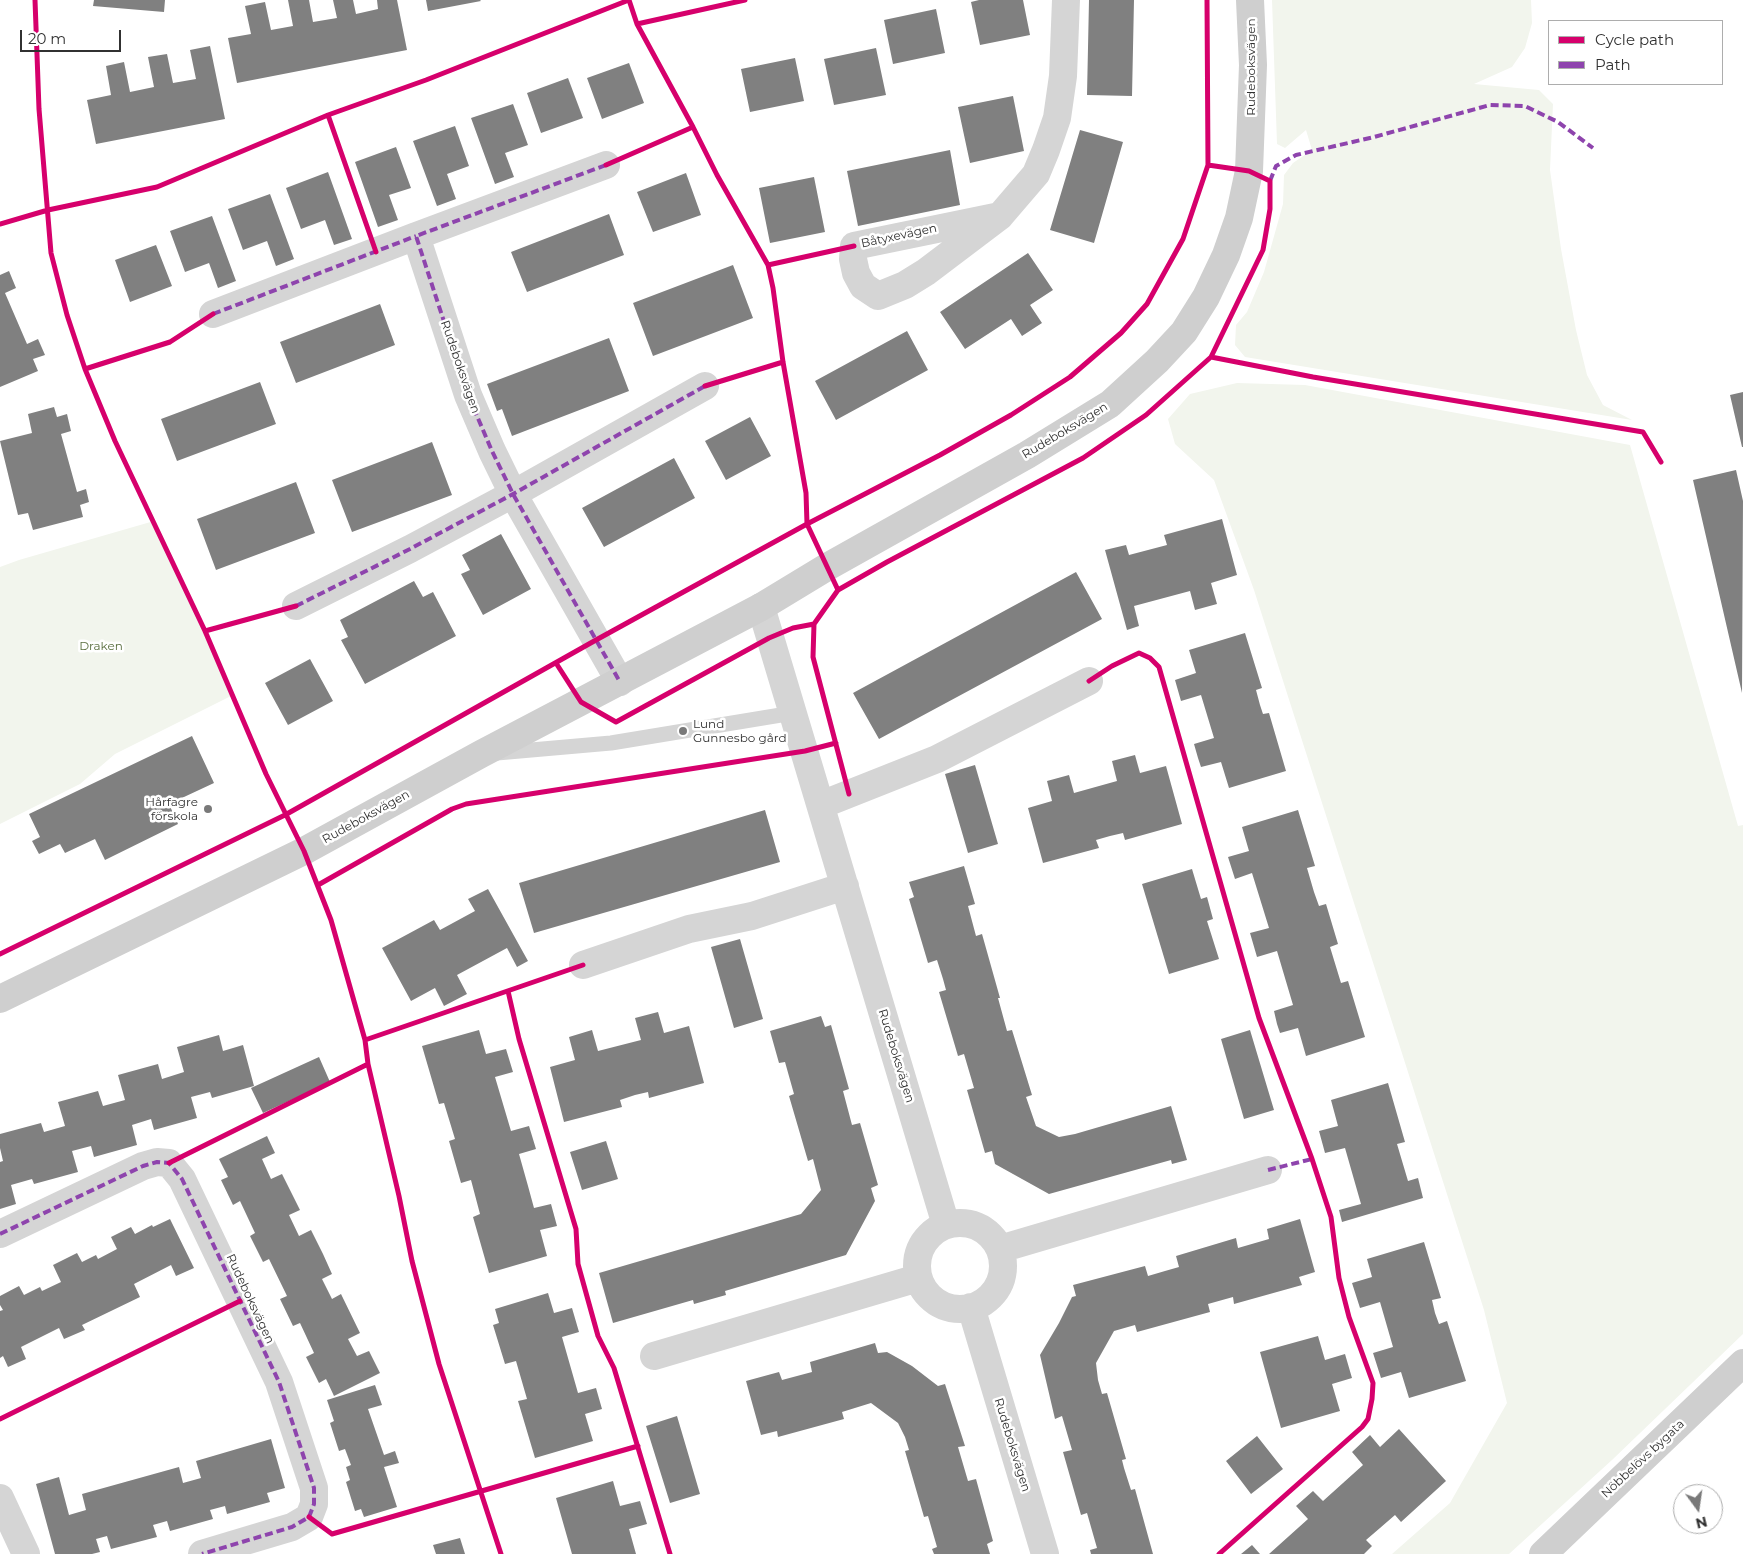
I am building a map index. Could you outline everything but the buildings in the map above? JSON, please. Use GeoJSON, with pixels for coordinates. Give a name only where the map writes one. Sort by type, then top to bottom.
{"type":"FeatureCollection","features":[{"type":"Feature","properties":{"kind":"street","name":"Båtyxevägen"},"geometry":{"type":"LineString","coordinates":[[1000,216],[854,246],[853,259],[856,273],[863,286],[878,296],[926,272],[1000,216],[1036,174],[1057,118],[1063,76],[1066,0]]}},
{"type":"Feature","properties":{"kind":"street","name":"Rudeboksvägen"},"geometry":{"type":"LineString","coordinates":[[0,999],[304,852],[481,754],[760,607],[1027,454],[1110,404],[1157,362],[1184,332],[1206,297],[1226,255],[1239,218],[1250,171],[1253,65],[1250,0]]}},
{"type":"Feature","properties":{"kind":"street"},"geometry":{"type":"LineString","coordinates":[[213,314],[606,165]]}},
{"type":"Feature","properties":{"kind":"street","name":"Rudeboksvägen"},"geometry":{"type":"LineString","coordinates":[[416,236],[468,395],[513,494],[620,682]]}},
{"type":"Feature","properties":{"kind":"street"},"geometry":{"type":"LineString","coordinates":[[296,606],[410,549],[513,494],[705,386]]}},
{"type":"Feature","properties":{"kind":"street","name":"Rudeboksvägen"},"geometry":{"type":"LineString","coordinates":[[760,607],[846,886],[946,1225]]}},
{"type":"Feature","properties":{"kind":"street"},"geometry":{"type":"LineString","coordinates":[[821,804],[937,759],[1089,681]]}},
{"type":"Feature","properties":{"kind":"street"},"geometry":{"type":"LineString","coordinates":[[583,965],[689,929],[752,916],[846,886]]}},
{"type":"Feature","properties":{"kind":"street","name":"Rudeboksvägen"},"geometry":{"type":"LineString","coordinates":[[0,1234],[143,1166],[157,1162],[169,1163],[182,1179],[278,1382],[314,1488],[314,1504],[309,1517],[292,1527],[202,1554]]}},
{"type":"Feature","properties":{"kind":"street"},"geometry":{"type":"LineString","coordinates":[[1000,1249],[1268,1170]]}},
{"type":"Feature","properties":{"kind":"street"},"geometry":{"type":"LineString","coordinates":[[958,1223],[971,1224],[983,1229],[993,1238],[1000,1249],[1003,1264],[1001,1278],[995,1291],[984,1301],[971,1307],[958,1309],[933,1300],[924,1290],[918,1278],[918,1253],[924,1242],[933,1232],[946,1225],[958,1223]]}},
{"type":"Feature","properties":{"kind":"street"},"geometry":{"type":"LineString","coordinates":[[654,1356],[918,1278]]}},
{"type":"Feature","properties":{"kind":"street","name":"Rudeboksvägen"},"geometry":{"type":"LineString","coordinates":[[971,1307],[1045,1554]]}},
{"type":"Feature","properties":{"kind":"street","name":"Nöbbelövs bygata"},"geometry":{"type":"LineString","coordinates":[[1542,1554],[1743,1363]]}},
{"type":"Feature","properties":{"kind":"street"},"geometry":{"type":"LineString","coordinates":[[0,1498],[26,1554]]}},
{"type":"Feature","properties":{"kind":"lane"},"geometry":{"type":"LineString","coordinates":[[481,754],[611,743],[793,713]]}},
{"type":"Feature","properties":{"kind":"green space"},"geometry":{"type":"Polygon","coordinates":[[[1272,0],[1531,0],[1532,23],[1525,48],[1512,67],[1474,84],[1539,90],[1553,104],[1550,170],[1561,249],[1576,330],[1587,375],[1603,405],[1632,420],[1245,357],[1235,345],[1236,325],[1247,312],[1264,272],[1283,204],[1284,175],[1293,163],[1312,150],[1306,130],[1285,148],[1277,144],[1272,0]]]}},
{"type":"Feature","properties":{"kind":"green space"},"geometry":{"type":"Polygon","coordinates":[[[1237,383],[1305,385],[1630,445],[1738,826],[1743,825],[1743,1334],[1612,1460],[1509,1554],[1392,1554],[1450,1503],[1507,1403],[1484,1310],[1254,590],[1214,480],[1175,444],[1168,419],[1190,394],[1237,383]]]}},
{"type":"Feature","properties":{"kind":"green space","name":"Draken"},"geometry":{"type":"Polygon","coordinates":[[[154,521],[233,695],[115,754],[80,784],[0,824],[0,567],[154,521]]]}},
{"type":"Feature","properties":{"kind":"marked path"},"geometry":{"type":"LineString","coordinates":[[1270,181],[1276,166],[1296,155],[1374,137],[1490,105],[1525,106],[1558,122],[1593,148]]}},
{"type":"Feature","properties":{"kind":"marked path"},"geometry":{"type":"LineString","coordinates":[[606,165],[416,236],[468,395],[492,451],[513,494],[620,682]]}},
{"type":"Feature","properties":{"kind":"marked path"},"geometry":{"type":"LineString","coordinates":[[213,314],[416,236]]}},
{"type":"Feature","properties":{"kind":"marked path"},"geometry":{"type":"LineString","coordinates":[[296,606],[410,549],[513,494],[705,386]]}},
{"type":"Feature","properties":{"kind":"marked path"},"geometry":{"type":"LineString","coordinates":[[1268,1170],[1312,1159]]}},
{"type":"Feature","properties":{"kind":"marked path"},"geometry":{"type":"LineString","coordinates":[[0,1234],[143,1166],[157,1162],[169,1163],[182,1179],[279,1382],[314,1488],[314,1504],[309,1517],[292,1527],[202,1554]]}},
{"type":"Feature","properties":{"kind":"cycle path"},"geometry":{"type":"LineString","coordinates":[[35,0],[39,109],[51,253],[67,315],[85,369],[115,441],[205,631],[266,774],[304,851],[331,920],[365,1040],[368,1064],[412,1261],[439,1364],[501,1554]]}},
{"type":"Feature","properties":{"kind":"cycle path"},"geometry":{"type":"LineString","coordinates":[[0,224],[48,210],[157,187],[328,115],[426,80],[629,0],[637,24],[717,175],[768,265],[806,493],[807,524],[838,590]]}},
{"type":"Feature","properties":{"kind":"cycle path"},"geometry":{"type":"LineString","coordinates":[[637,24],[745,0]]}},
{"type":"Feature","properties":{"kind":"cycle path"},"geometry":{"type":"LineString","coordinates":[[0,954],[285,815],[807,524],[940,455],[1011,415],[1070,377],[1121,333],[1147,304],[1183,239],[1208,165],[1207,0]]}},
{"type":"Feature","properties":{"kind":"cycle path"},"geometry":{"type":"LineString","coordinates":[[328,115],[376,252]]}},
{"type":"Feature","properties":{"kind":"cycle path"},"geometry":{"type":"LineString","coordinates":[[606,165],[693,127]]}},
{"type":"Feature","properties":{"kind":"cycle path"},"geometry":{"type":"LineString","coordinates":[[849,794],[813,657],[814,624],[838,590],[1083,458],[1146,415],[1211,357],[1263,250],[1270,209],[1270,181],[1249,171],[1208,165]]}},
{"type":"Feature","properties":{"kind":"cycle path"},"geometry":{"type":"LineString","coordinates":[[768,265],[854,246]]}},
{"type":"Feature","properties":{"kind":"cycle path"},"geometry":{"type":"LineString","coordinates":[[85,369],[170,342],[213,314]]}},
{"type":"Feature","properties":{"kind":"cycle path"},"geometry":{"type":"LineString","coordinates":[[1211,357],[1313,377],[1643,432],[1661,462]]}},
{"type":"Feature","properties":{"kind":"cycle path"},"geometry":{"type":"LineString","coordinates":[[705,386],[783,362]]}},
{"type":"Feature","properties":{"kind":"cycle path"},"geometry":{"type":"LineString","coordinates":[[205,631],[296,606]]}},
{"type":"Feature","properties":{"kind":"cycle path"},"geometry":{"type":"LineString","coordinates":[[556,663],[581,702],[616,722],[769,638],[793,628],[814,624]]}},
{"type":"Feature","properties":{"kind":"cycle path"},"geometry":{"type":"LineString","coordinates":[[1089,681],[1112,666],[1139,653],[1150,658],[1159,667],[1259,1018],[1312,1159],[1331,1217],[1339,1278],[1349,1317],[1373,1383],[1368,1419],[1362,1427],[1219,1554]]}},
{"type":"Feature","properties":{"kind":"cycle path"},"geometry":{"type":"LineString","coordinates":[[318,885],[452,809],[466,804],[805,751],[836,743]]}},
{"type":"Feature","properties":{"kind":"cycle path"},"geometry":{"type":"LineString","coordinates":[[365,1040],[583,965]]}},
{"type":"Feature","properties":{"kind":"cycle path"},"geometry":{"type":"LineString","coordinates":[[508,991],[519,1039],[576,1229],[578,1264],[598,1336],[614,1368],[670,1554]]}},
{"type":"Feature","properties":{"kind":"cycle path"},"geometry":{"type":"LineString","coordinates":[[169,1163],[368,1064]]}},
{"type":"Feature","properties":{"kind":"cycle path"},"geometry":{"type":"LineString","coordinates":[[0,1419],[240,1301]]}},
{"type":"Feature","properties":{"kind":"cycle path"},"geometry":{"type":"LineString","coordinates":[[309,1517],[332,1534],[638,1446]]}},
{"type":"Feature","properties":{"kind":"place","name":"Lund Gunnesbo gård"},"geometry":{"type":"Point","coordinates":[683,731]}},
{"type":"Feature","properties":{"kind":"place","name":"Hårfagre förskola"},"geometry":{"type":"Point","coordinates":[208,809]}}]}
